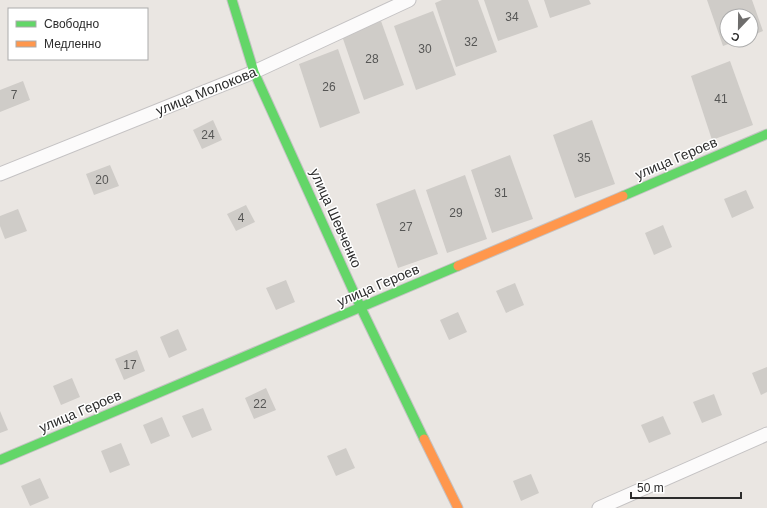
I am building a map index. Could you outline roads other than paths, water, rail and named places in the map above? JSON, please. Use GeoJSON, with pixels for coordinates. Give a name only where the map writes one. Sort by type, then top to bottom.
{"type":"FeatureCollection","features":[{"type":"Feature","properties":{"kind":"street","name":"улица Шевченко"},"geometry":{"type":"LineString","coordinates":[[232,0],[254,72],[361,308],[458,508]]}},
{"type":"Feature","properties":{"kind":"street","name":"улица Молокова"},"geometry":{"type":"LineString","coordinates":[[0,174],[254,72],[409,0]]}},
{"type":"Feature","properties":{"kind":"street","name":"улица Героев"},"geometry":{"type":"LineString","coordinates":[[0,460],[361,308],[767,134]]}},
{"type":"Feature","properties":{"kind":"street"},"geometry":{"type":"LineString","coordinates":[[599,508],[767,434]]}}]}
